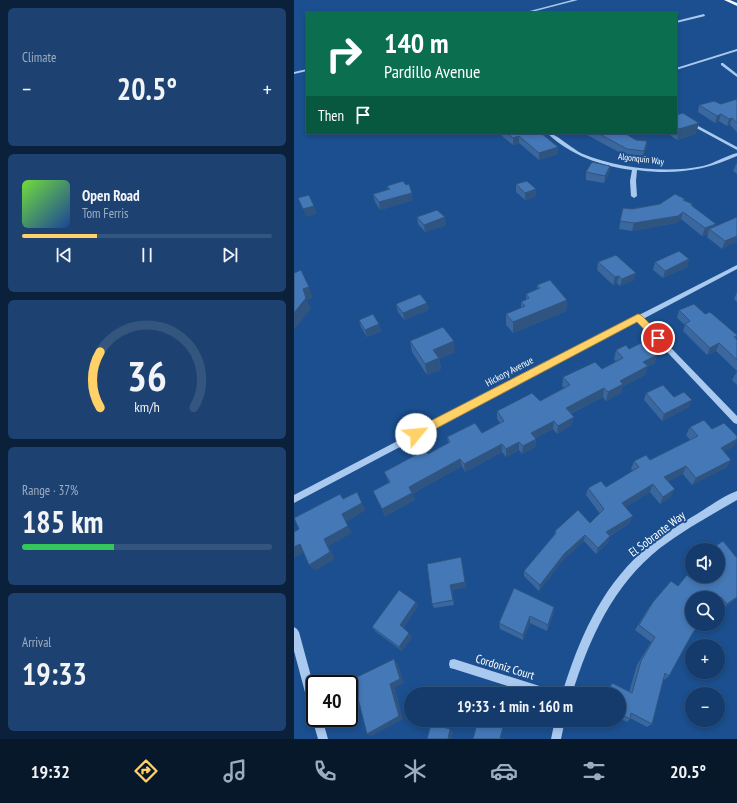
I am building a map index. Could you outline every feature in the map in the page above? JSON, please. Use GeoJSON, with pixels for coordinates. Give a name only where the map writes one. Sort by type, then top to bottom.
{"type":"FeatureCollection","features":[{"type":"Feature","properties":{"kind":"main road"},"geometry":{"type":"LineString","coordinates":[[726,0],[737,5]]}},
{"type":"Feature","properties":{"kind":"street"},"geometry":{"type":"LineString","coordinates":[[566,0],[571,1]]}},
{"type":"Feature","properties":{"kind":"street"},"geometry":{"type":"LineString","coordinates":[[528,12],[576,0]]}},
{"type":"Feature","properties":{"kind":"street"},"geometry":{"type":"LineString","coordinates":[[677,22],[704,15]]}},
{"type":"Feature","properties":{"kind":"street"},"geometry":{"type":"LineString","coordinates":[[677,69],[737,50]]}},
{"type":"Feature","properties":{"kind":"street"},"geometry":{"type":"LineString","coordinates":[[722,64],[737,76]]}},
{"type":"Feature","properties":{"kind":"street"},"geometry":{"type":"LineString","coordinates":[[294,73],[306,70]]}},
{"type":"Feature","properties":{"kind":"street"},"geometry":{"type":"LineString","coordinates":[[677,116],[737,148]]}},
{"type":"Feature","properties":{"kind":"street","name":"Algonquin Way"},"geometry":{"type":"LineString","coordinates":[[550,134],[572,150],[601,162],[661,171],[689,169],[714,164],[737,154]]}},
{"type":"Feature","properties":{"kind":"street"},"geometry":{"type":"LineString","coordinates":[[634,196],[633,181],[635,168]]}},
{"type":"Feature","properties":{"kind":"street","name":"Hickory Avenue"},"geometry":{"type":"LineString","coordinates":[[294,499],[638,317],[737,267]]}},
{"type":"Feature","properties":{"kind":"street"},"geometry":{"type":"LineString","coordinates":[[638,317],[737,421]]}},
{"type":"Feature","properties":{"kind":"street","name":"El Sobrante Way"},"geometry":{"type":"LineString","coordinates":[[568,687],[574,668],[603,607],[635,565],[679,531],[737,495]]}},
{"type":"Feature","properties":{"kind":"street"},"geometry":{"type":"LineString","coordinates":[[294,632],[306,677]]}},
{"type":"Feature","properties":{"kind":"street","name":"Cordoniz Court"},"geometry":{"type":"LineString","coordinates":[[454,664],[527,687]]}},
{"type":"Feature","properties":{"kind":"street"},"geometry":{"type":"LineString","coordinates":[[319,727],[322,739]]}},
{"type":"Feature","properties":{"kind":"street"},"geometry":{"type":"LineString","coordinates":[[556,739],[559,727]]}},
{"type":"Feature","properties":{"kind":"building"},"geometry":{"type":"Polygon","coordinates":[[[737,99],[737,123],[732,118],[729,119],[721,114],[717,116],[699,105],[714,101],[721,104],[737,99]]]}},
{"type":"Feature","properties":{"kind":"building"},"geometry":{"type":"Polygon","coordinates":[[[683,113],[699,123],[679,129],[677,128],[677,115],[683,113]]]}},
{"type":"Feature","properties":{"kind":"building"},"geometry":{"type":"Polygon","coordinates":[[[508,134],[542,134],[558,147],[539,153],[519,136],[513,138],[508,134]]]}},
{"type":"Feature","properties":{"kind":"building"},"geometry":{"type":"Polygon","coordinates":[[[600,134],[626,134],[636,140],[647,141],[644,151],[627,149],[600,134]]]}},
{"type":"Feature","properties":{"kind":"building"},"geometry":{"type":"Polygon","coordinates":[[[592,162],[610,166],[605,176],[586,172],[592,162]]]}},
{"type":"Feature","properties":{"kind":"building"},"geometry":{"type":"Polygon","coordinates":[[[403,181],[406,185],[409,184],[412,193],[379,202],[373,194],[390,189],[387,186],[403,181]]]}},
{"type":"Feature","properties":{"kind":"building"},"geometry":{"type":"Polygon","coordinates":[[[527,181],[536,189],[525,193],[516,184],[527,181]]]}},
{"type":"Feature","properties":{"kind":"building"},"geometry":{"type":"Polygon","coordinates":[[[675,194],[685,199],[683,200],[693,204],[691,205],[716,224],[705,228],[683,212],[678,216],[634,223],[620,221],[623,208],[632,209],[660,204],[675,194]]]}},
{"type":"Feature","properties":{"kind":"building"},"geometry":{"type":"Polygon","coordinates":[[[309,195],[314,206],[303,209],[298,198],[309,195]]]}},
{"type":"Feature","properties":{"kind":"building"},"geometry":{"type":"Polygon","coordinates":[[[437,210],[445,217],[424,225],[417,217],[437,210]]]}},
{"type":"Feature","properties":{"kind":"building"},"geometry":{"type":"Polygon","coordinates":[[[737,217],[737,236],[725,241],[709,229],[737,217]]]}},
{"type":"Feature","properties":{"kind":"building"},"geometry":{"type":"Polygon","coordinates":[[[679,251],[689,259],[665,271],[655,262],[679,251]]]}},
{"type":"Feature","properties":{"kind":"building"},"geometry":{"type":"Polygon","coordinates":[[[616,255],[636,273],[622,279],[619,276],[615,277],[598,262],[616,255]]]}},
{"type":"Feature","properties":{"kind":"building"},"geometry":{"type":"Polygon","coordinates":[[[301,270],[309,287],[303,289],[306,298],[294,313],[294,273],[301,270]]]}},
{"type":"Feature","properties":{"kind":"building"},"geometry":{"type":"Polygon","coordinates":[[[550,280],[567,300],[513,322],[506,314],[525,306],[521,302],[529,298],[526,294],[540,288],[537,285],[550,280]]]}},
{"type":"Feature","properties":{"kind":"building"},"geometry":{"type":"Polygon","coordinates":[[[420,294],[427,303],[403,313],[396,304],[420,294]]]}},
{"type":"Feature","properties":{"kind":"building"},"geometry":{"type":"Polygon","coordinates":[[[694,304],[705,314],[710,312],[737,335],[734,337],[737,340],[737,360],[719,343],[710,348],[685,324],[690,321],[679,310],[694,304]]]}},
{"type":"Feature","properties":{"kind":"building"},"geometry":{"type":"Polygon","coordinates":[[[373,314],[379,324],[365,330],[359,320],[373,314]]]}},
{"type":"Feature","properties":{"kind":"building"},"geometry":{"type":"Polygon","coordinates":[[[443,327],[454,341],[433,350],[439,358],[425,364],[410,341],[443,327]]]}},
{"type":"Feature","properties":{"kind":"building"},"geometry":{"type":"Polygon","coordinates":[[[643,342],[657,355],[643,362],[648,366],[620,381],[623,384],[608,392],[604,388],[566,408],[574,417],[558,426],[554,421],[531,433],[536,439],[523,446],[519,442],[506,449],[502,444],[464,464],[460,459],[409,487],[412,493],[382,509],[373,491],[390,482],[384,472],[425,450],[428,454],[450,442],[447,437],[475,423],[482,433],[504,421],[497,411],[532,393],[540,401],[570,385],[563,377],[595,362],[602,369],[623,358],[616,350],[626,345],[629,349],[643,342]]]}},
{"type":"Feature","properties":{"kind":"building"},"geometry":{"type":"Polygon","coordinates":[[[663,385],[674,397],[684,392],[692,400],[664,414],[646,393],[663,385]]]}},
{"type":"Feature","properties":{"kind":"building"},"geometry":{"type":"Polygon","coordinates":[[[704,420],[712,429],[724,423],[737,436],[737,439],[721,448],[731,460],[696,478],[686,466],[664,477],[675,489],[663,497],[653,484],[622,503],[633,516],[606,532],[610,536],[598,548],[585,535],[564,554],[540,585],[524,571],[556,533],[555,531],[578,510],[590,523],[604,509],[588,488],[601,481],[606,487],[639,467],[634,461],[646,455],[650,460],[698,436],[690,427],[704,420]]]}},
{"type":"Feature","properties":{"kind":"building"},"geometry":{"type":"Polygon","coordinates":[[[357,492],[362,503],[342,514],[348,526],[324,539],[330,552],[309,565],[300,544],[294,547],[294,532],[299,529],[294,518],[340,494],[343,499],[357,492]]]}},
{"type":"Feature","properties":{"kind":"building"},"geometry":{"type":"Polygon","coordinates":[[[725,543],[737,557],[737,597],[727,604],[725,602],[725,591],[685,591],[685,631],[694,631],[689,639],[685,639],[685,647],[669,676],[665,673],[652,724],[631,713],[630,719],[626,717],[626,690],[632,693],[641,661],[655,637],[639,625],[653,602],[671,581],[678,586],[685,577],[685,583],[725,583],[725,543]]]}},
{"type":"Feature","properties":{"kind":"building"},"geometry":{"type":"Polygon","coordinates":[[[461,557],[465,582],[450,585],[453,600],[432,604],[427,564],[461,557]]]}},
{"type":"Feature","properties":{"kind":"building"},"geometry":{"type":"Polygon","coordinates":[[[514,588],[554,607],[548,625],[530,616],[523,635],[499,623],[514,588]]]}},
{"type":"Feature","properties":{"kind":"building"},"geometry":{"type":"Polygon","coordinates":[[[399,590],[416,602],[400,625],[409,633],[399,647],[372,627],[399,590]]]}},
{"type":"Feature","properties":{"kind":"building"},"geometry":{"type":"Polygon","coordinates":[[[394,659],[400,679],[390,684],[399,716],[367,734],[358,699],[358,677],[394,659]]]}},
{"type":"Feature","properties":{"kind":"building"},"geometry":{"type":"Polygon","coordinates":[[[612,683],[620,687],[611,687],[612,683]]]}},
{"type":"Feature","properties":{"kind":"building"},"geometry":{"type":"Polygon","coordinates":[[[430,727],[442,727],[450,729],[448,739],[427,739],[430,727]]]}},
{"type":"Feature","properties":{"kind":"building"},"geometry":{"type":"Polygon","coordinates":[[[476,727],[503,727],[500,738],[504,739],[473,739],[476,727]]]}},
{"type":"Feature","properties":{"kind":"route"},"geometry":{"type":"LineString","coordinates":[[416,434],[638,317],[658,338]]}}]}
